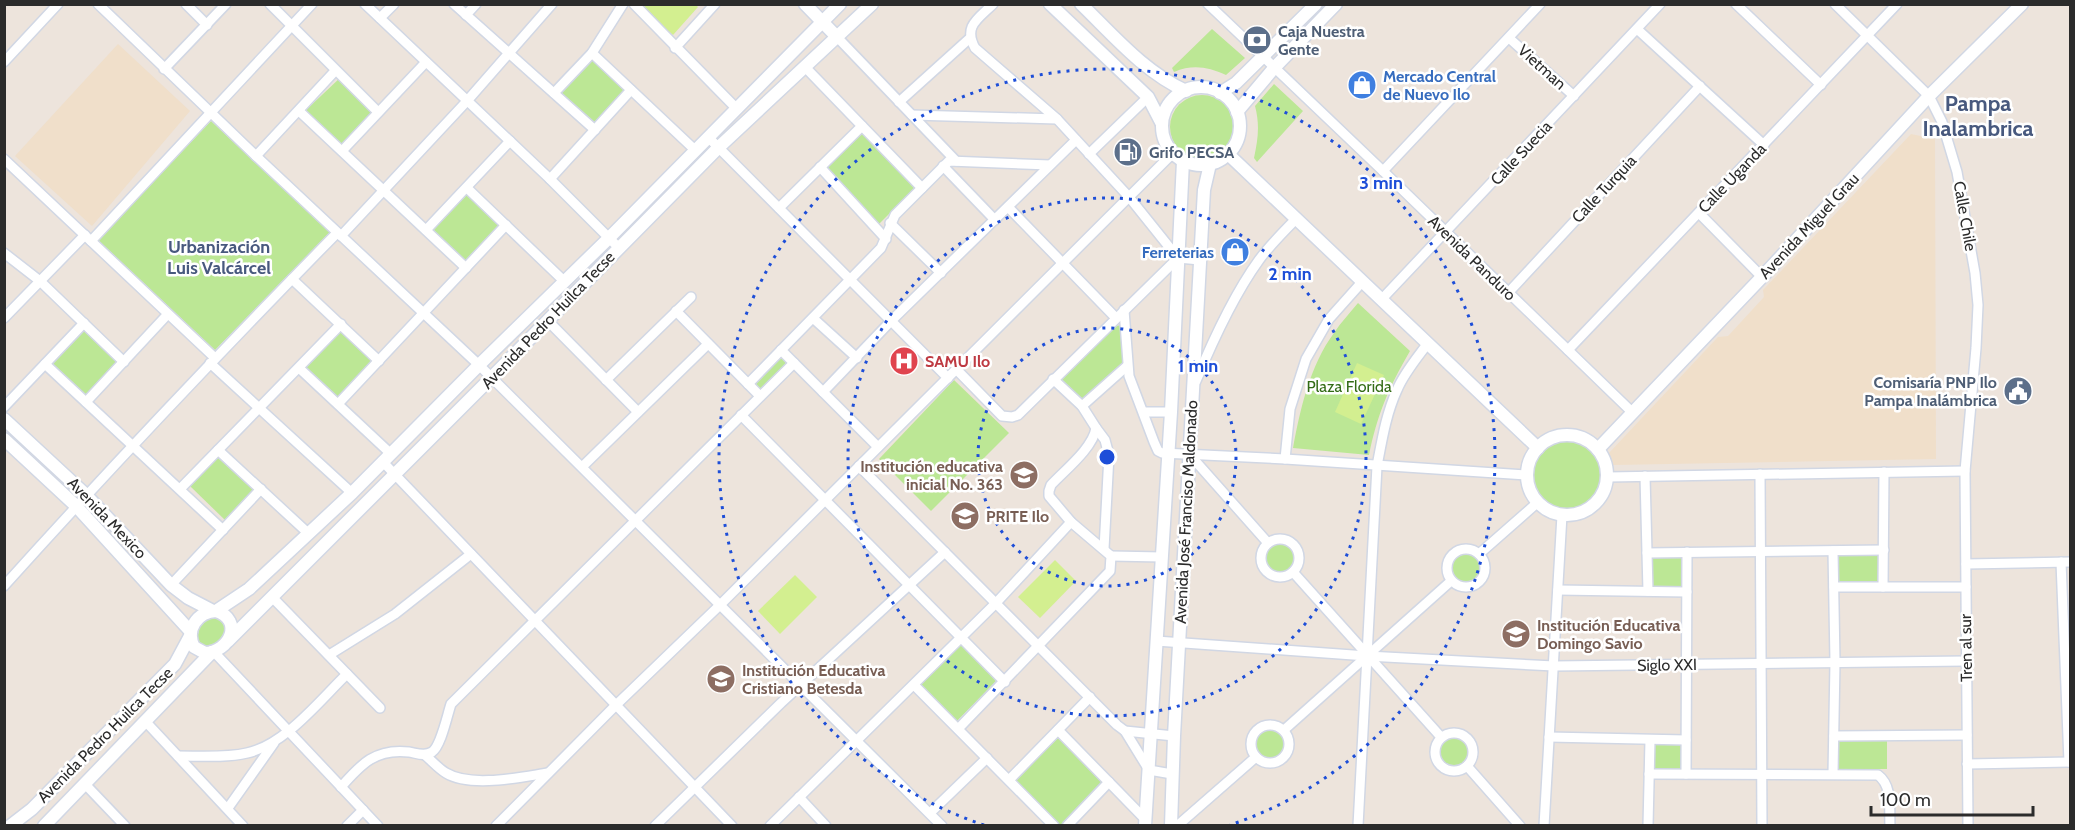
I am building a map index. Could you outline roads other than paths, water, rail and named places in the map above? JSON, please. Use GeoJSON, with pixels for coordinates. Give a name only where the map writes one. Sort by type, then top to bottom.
{"type":"FeatureCollection","features":[{"type":"Feature","properties":{"kind":"street"},"geometry":{"type":"LineString","coordinates":[[4,62],[58,4]]}},
{"type":"Feature","properties":{"kind":"street"},"geometry":{"type":"LineString","coordinates":[[98,4],[423,314],[479,364],[942,825]]}},
{"type":"Feature","properties":{"kind":"street"},"geometry":{"type":"LineString","coordinates":[[186,4],[207,25]]}},
{"type":"Feature","properties":{"kind":"street"},"geometry":{"type":"LineString","coordinates":[[164,69],[226,4]]}},
{"type":"Feature","properties":{"kind":"street"},"geometry":{"type":"LineString","coordinates":[[270,4],[378,112]]}},
{"type":"Feature","properties":{"kind":"street"},"geometry":{"type":"LineString","coordinates":[[4,318],[40,281],[88,238],[211,113],[312,4]]}},
{"type":"Feature","properties":{"kind":"street"},"geometry":{"type":"LineString","coordinates":[[365,4],[550,178],[619,248]]}},
{"type":"Feature","properties":{"kind":"street"},"geometry":{"type":"LineString","coordinates":[[380,18],[394,4]]}},
{"type":"Feature","properties":{"kind":"street"},"geometry":{"type":"LineString","coordinates":[[454,4],[595,130]]}},
{"type":"Feature","properties":{"kind":"street"},"geometry":{"type":"LineString","coordinates":[[466,15],[476,4]]}},
{"type":"Feature","properties":{"kind":"street"},"geometry":{"type":"LineString","coordinates":[[4,586],[212,360],[339,234],[467,100],[552,4]]}},
{"type":"Feature","properties":{"kind":"street"},"geometry":{"type":"LineString","coordinates":[[554,93],[592,53],[623,4]]}},
{"type":"Feature","properties":{"kind":"street"},"geometry":{"type":"LineString","coordinates":[[634,4],[736,108]]}},
{"type":"Feature","properties":{"kind":"street"},"geometry":{"type":"LineString","coordinates":[[805,4],[956,161]]}},
{"type":"Feature","properties":{"kind":"street","name":"Avenida Pedro Huilca Tecse"},"geometry":{"type":"LineString","coordinates":[[228,641],[719,147],[872,4]]}},
{"type":"Feature","properties":{"kind":"street"},"geometry":{"type":"LineString","coordinates":[[993,4],[971,28],[970,38],[975,48],[1057,119],[1129,197],[1178,258],[1200,260]]}},
{"type":"Feature","properties":{"kind":"street"},"geometry":{"type":"LineString","coordinates":[[1050,4],[1148,97],[1162,124],[1163,135],[1178,157],[1197,165],[1210,164],[1228,154],[1238,139],[1240,121],[1230,101],[1220,93],[1203,88],[1186,91],[1169,104],[1162,124]]}},
{"type":"Feature","properties":{"kind":"street"},"geometry":{"type":"LineString","coordinates":[[1081,4],[1154,74],[1186,91]]}},
{"type":"Feature","properties":{"kind":"street","name":"Avenida Panduro"},"geometry":{"type":"LineString","coordinates":[[1208,4],[1633,413]]}},
{"type":"Feature","properties":{"kind":"street"},"geometry":{"type":"LineString","coordinates":[[1220,93],[1236,83],[1263,58],[1316,4]]}},
{"type":"Feature","properties":{"kind":"street"},"geometry":{"type":"LineString","coordinates":[[1237,112],[1274,68],[1336,4]]}},
{"type":"Feature","properties":{"kind":"street"},"geometry":{"type":"LineString","coordinates":[[1383,171],[1540,4]]}},
{"type":"Feature","properties":{"kind":"street","name":"Calle Suecia"},"geometry":{"type":"LineString","coordinates":[[1381,300],[1660,4]]}},
{"type":"Feature","properties":{"kind":"street"},"geometry":{"type":"LineString","coordinates":[[1736,4],[1821,85]]}},
{"type":"Feature","properties":{"kind":"street","name":"Calle Chile"},"geometry":{"type":"LineString","coordinates":[[1835,4],[1929,96],[1942,122],[1957,172],[1975,273],[1978,305],[1965,471]]}},
{"type":"Feature","properties":{"kind":"street","name":"Calle Uganda"},"geometry":{"type":"LineString","coordinates":[[1568,350],[1897,4]]}},
{"type":"Feature","properties":{"kind":"street","name":"Avenida Miguel Grau"},"geometry":{"type":"LineString","coordinates":[[1598,449],[1762,277],[1929,96],[2022,4]]}},
{"type":"Feature","properties":{"kind":"street"},"geometry":{"type":"LineString","coordinates":[[675,48],[714,5]]}},
{"type":"Feature","properties":{"kind":"street"},"geometry":{"type":"LineString","coordinates":[[835,6],[851,24]]}},
{"type":"Feature","properties":{"kind":"street","name":"Avenida Pedro Huilca Tecse"},"geometry":{"type":"LineString","coordinates":[[214,611],[249,589],[352,493],[479,364],[609,238],[823,22],[835,6]]}},
{"type":"Feature","properties":{"kind":"street"},"geometry":{"type":"LineString","coordinates":[[1637,29],[1764,145]]}},
{"type":"Feature","properties":{"kind":"street"},"geometry":{"type":"LineString","coordinates":[[899,102],[970,38]]}},
{"type":"Feature","properties":{"kind":"street","name":"Vietman"},"geometry":{"type":"LineString","coordinates":[[1509,38],[1574,96]]}},
{"type":"Feature","properties":{"kind":"street"},"geometry":{"type":"LineString","coordinates":[[592,53],[695,150]]}},
{"type":"Feature","properties":{"kind":"street"},"geometry":{"type":"LineString","coordinates":[[342,151],[426,62]]}},
{"type":"Feature","properties":{"kind":"street"},"geometry":{"type":"LineString","coordinates":[[805,67],[922,188]]}},
{"type":"Feature","properties":{"kind":"street"},"geometry":{"type":"LineString","coordinates":[[256,156],[335,70]]}},
{"type":"Feature","properties":{"kind":"street","name":"Calle Turquia"},"geometry":{"type":"LineString","coordinates":[[1508,293],[1700,86]]}},
{"type":"Feature","properties":{"kind":"street"},"geometry":{"type":"LineString","coordinates":[[550,178],[631,90]]}},
{"type":"Feature","properties":{"kind":"street"},"geometry":{"type":"LineString","coordinates":[[1089,153],[1148,97]]}},
{"type":"Feature","properties":{"kind":"street"},"geometry":{"type":"LineString","coordinates":[[299,111],[466,268]]}},
{"type":"Feature","properties":{"kind":"street"},"geometry":{"type":"LineString","coordinates":[[912,115],[1057,119]]}},
{"type":"Feature","properties":{"kind":"street"},"geometry":{"type":"LineString","coordinates":[[779,208],[862,126]]}},
{"type":"Feature","properties":{"kind":"street"},"geometry":{"type":"LineString","coordinates":[[708,136],[948,378]]}},
{"type":"Feature","properties":{"kind":"street"},"geometry":{"type":"LineString","coordinates":[[823,392],[891,321],[1076,140]]}},
{"type":"Feature","properties":{"kind":"street"},"geometry":{"type":"LineString","coordinates":[[426,230],[510,141]]}},
{"type":"Feature","properties":{"kind":"street"},"geometry":{"type":"LineString","coordinates":[[1228,154],[1538,448]]}},
{"type":"Feature","properties":{"kind":"street"},"geometry":{"type":"LineString","coordinates":[[496,825],[1129,197],[1178,157]]}},
{"type":"Feature","properties":{"kind":"street"},"geometry":{"type":"LineString","coordinates":[[1145,822],[1169,454],[1178,258],[1178,157]]}},
{"type":"Feature","properties":{"kind":"street"},"geometry":{"type":"LineString","coordinates":[[4,159],[167,315],[259,408],[352,493]]}},
{"type":"Feature","properties":{"kind":"street"},"geometry":{"type":"LineString","coordinates":[[748,384],[881,248],[895,215],[949,161],[1050,165]]}},
{"type":"Feature","properties":{"kind":"street","name":"Avenida José Franciso Maldonado"},"geometry":{"type":"LineString","coordinates":[[1171,825],[1204,190],[1210,164]]}},
{"type":"Feature","properties":{"kind":"street"},"geometry":{"type":"LineString","coordinates":[[943,166],[994,220]]}},
{"type":"Feature","properties":{"kind":"street"},"geometry":{"type":"LineString","coordinates":[[820,167],[886,239]]}},
{"type":"Feature","properties":{"kind":"street"},"geometry":{"type":"LineString","coordinates":[[467,188],[565,282]]}},
{"type":"Feature","properties":{"kind":"street"},"geometry":{"type":"LineString","coordinates":[[1008,207],[1116,318]]}},
{"type":"Feature","properties":{"kind":"street"},"geometry":{"type":"LineString","coordinates":[[1699,213],[1762,277]]}},
{"type":"Feature","properties":{"kind":"street"},"geometry":{"type":"LineString","coordinates":[[1193,389],[1210,348],[1238,294],[1260,259],[1297,218]]}},
{"type":"Feature","properties":{"kind":"street"},"geometry":{"type":"LineString","coordinates":[[890,223],[940,273]]}},
{"type":"Feature","properties":{"kind":"street"},"geometry":{"type":"LineString","coordinates":[[338,404],[506,225]]}},
{"type":"Feature","properties":{"kind":"street"},"geometry":{"type":"LineString","coordinates":[[4,253],[40,281],[124,362]]}},
{"type":"Feature","properties":{"kind":"street"},"geometry":{"type":"LineString","coordinates":[[957,369],[1002,416],[1007,418],[1018,415],[1178,258]]}},
{"type":"Feature","properties":{"kind":"street"},"geometry":{"type":"LineString","coordinates":[[292,279],[379,361]]}},
{"type":"Feature","properties":{"kind":"street"},"geometry":{"type":"LineString","coordinates":[[1285,459],[1290,410],[1306,359],[1329,319],[1362,282]]}},
{"type":"Feature","properties":{"kind":"street"},"geometry":{"type":"LineString","coordinates":[[606,380],[691,297]]}},
{"type":"Feature","properties":{"kind":"street"},"geometry":{"type":"LineString","coordinates":[[1124,310],[1127,366],[1158,452],[1527,475]]}},
{"type":"Feature","properties":{"kind":"street"},"geometry":{"type":"LineString","coordinates":[[676,311],[760,396]]}},
{"type":"Feature","properties":{"kind":"street"},"geometry":{"type":"LineString","coordinates":[[86,402],[167,315]]}},
{"type":"Feature","properties":{"kind":"street"},"geometry":{"type":"LineString","coordinates":[[814,319],[857,358]]}},
{"type":"Feature","properties":{"kind":"street"},"geometry":{"type":"LineString","coordinates":[[548,321],[638,412]]}},
{"type":"Feature","properties":{"kind":"street"},"geometry":{"type":"LineString","coordinates":[[4,408],[84,323]]}},
{"type":"Feature","properties":{"kind":"street"},"geometry":{"type":"LineString","coordinates":[[180,489],[341,324]]}},
{"type":"Feature","properties":{"kind":"street"},"geometry":{"type":"LineString","coordinates":[[1358,825],[1377,466],[1389,410],[1397,388],[1428,343]]}},
{"type":"Feature","properties":{"kind":"street"},"geometry":{"type":"LineString","coordinates":[[583,466],[708,344]]}},
{"type":"Feature","properties":{"kind":"street"},"geometry":{"type":"LineString","coordinates":[[781,350],[878,447]]}},
{"type":"Feature","properties":{"kind":"street"},"geometry":{"type":"LineString","coordinates":[[341,787],[356,769],[373,756],[393,752],[425,755],[432,752],[437,747],[451,704],[794,363]]}},
{"type":"Feature","properties":{"kind":"street"},"geometry":{"type":"LineString","coordinates":[[45,364],[224,530]]}},
{"type":"Feature","properties":{"kind":"street"},"geometry":{"type":"LineString","coordinates":[[1082,406],[1127,366]]}},
{"type":"Feature","properties":{"kind":"street"},"geometry":{"type":"LineString","coordinates":[[298,368],[338,404],[386,457],[395,475],[732,825]]}},
{"type":"Feature","properties":{"kind":"street"},"geometry":{"type":"LineString","coordinates":[[958,729],[1110,571],[1107,553],[1109,455],[1105,440],[1082,406],[1053,379]]}},
{"type":"Feature","properties":{"kind":"street"},"geometry":{"type":"LineString","coordinates":[[1144,412],[1171,412]]}},
{"type":"Feature","properties":{"kind":"street"},"geometry":{"type":"LineString","coordinates":[[741,415],[1005,682]]}},
{"type":"Feature","properties":{"kind":"street","name":"Avenida Mexico"},"geometry":{"type":"LineString","coordinates":[[4,419],[86,495],[171,585],[188,598],[214,611]]}},
{"type":"Feature","properties":{"kind":"street"},"geometry":{"type":"LineString","coordinates":[[1096,428],[1095,436],[1090,444],[1051,485],[1049,491],[1052,501],[1071,522],[1107,553],[1162,557]]}},
{"type":"Feature","properties":{"kind":"street"},"geometry":{"type":"LineString","coordinates":[[1571,435],[1582,438],[1598,449],[1605,460],[1608,477],[1604,491],[1597,502],[1577,514],[1562,516],[1537,503],[1530,491],[1527,475],[1529,463],[1538,448],[1548,440],[1571,435]]}},
{"type":"Feature","properties":{"kind":"street"},"geometry":{"type":"LineString","coordinates":[[4,439],[76,506],[190,634],[194,647],[213,652],[220,649],[228,641],[232,628],[230,621],[222,613],[214,611],[196,620],[190,634]]}},
{"type":"Feature","properties":{"kind":"street"},"geometry":{"type":"LineString","coordinates":[[218,450],[308,533]]}},
{"type":"Feature","properties":{"kind":"street"},"geometry":{"type":"LineString","coordinates":[[1190,455],[1268,543]]}},
{"type":"Feature","properties":{"kind":"street"},"geometry":{"type":"LineString","coordinates":[[860,466],[1125,731],[1149,770],[1172,774]]}},
{"type":"Feature","properties":{"kind":"street"},"geometry":{"type":"LineString","coordinates":[[1608,477],[1965,471]]}},
{"type":"Feature","properties":{"kind":"street","name":"Tren al sur"},"geometry":{"type":"LineString","coordinates":[[1965,471],[1968,825]]}},
{"type":"Feature","properties":{"kind":"street"},"geometry":{"type":"LineString","coordinates":[[1884,472],[1884,587]]}},
{"type":"Feature","properties":{"kind":"street"},"geometry":{"type":"LineString","coordinates":[[1760,474],[1762,825]]}},
{"type":"Feature","properties":{"kind":"street"},"geometry":{"type":"LineString","coordinates":[[1645,476],[1648,591]]}},
{"type":"Feature","properties":{"kind":"street"},"geometry":{"type":"LineString","coordinates":[[171,585],[261,489]]}},
{"type":"Feature","properties":{"kind":"street"},"geometry":{"type":"LineString","coordinates":[[1479,554],[1537,503]]}},
{"type":"Feature","properties":{"kind":"street"},"geometry":{"type":"LineString","coordinates":[[1544,825],[1562,516]]}},
{"type":"Feature","properties":{"kind":"street"},"geometry":{"type":"LineString","coordinates":[[770,825],[996,603],[1071,522]]}},
{"type":"Feature","properties":{"kind":"street"},"geometry":{"type":"LineString","coordinates":[[1283,539],[1289,540],[1297,548],[1300,558],[1293,572],[1279,577],[1266,571],[1261,556],[1268,543],[1283,539]]}},
{"type":"Feature","properties":{"kind":"street"},"geometry":{"type":"LineString","coordinates":[[1465,549],[1479,554],[1485,563],[1485,568],[1479,582],[1465,587],[1451,581],[1447,566],[1455,552],[1465,549]]}},
{"type":"Feature","properties":{"kind":"street"},"geometry":{"type":"LineString","coordinates":[[1833,550],[1835,662],[1833,774]]}},
{"type":"Feature","properties":{"kind":"street"},"geometry":{"type":"LineString","coordinates":[[1647,553],[1884,550]]}},
{"type":"Feature","properties":{"kind":"street"},"geometry":{"type":"LineString","coordinates":[[655,825],[945,552]]}},
{"type":"Feature","properties":{"kind":"street"},"geometry":{"type":"LineString","coordinates":[[1686,774],[1687,552]]}},
{"type":"Feature","properties":{"kind":"street"},"geometry":{"type":"LineString","coordinates":[[329,655],[395,614],[471,554]]}},
{"type":"Feature","properties":{"kind":"street"},"geometry":{"type":"LineString","coordinates":[[1966,564],[2066,562],[2070,762],[1968,764]]}},
{"type":"Feature","properties":{"kind":"street"},"geometry":{"type":"LineString","coordinates":[[1293,572],[1441,737]]}},
{"type":"Feature","properties":{"kind":"street"},"geometry":{"type":"LineString","coordinates":[[1284,730],[1451,581]]}},
{"type":"Feature","properties":{"kind":"street"},"geometry":{"type":"LineString","coordinates":[[1834,587],[1966,587]]}},
{"type":"Feature","properties":{"kind":"street"},"geometry":{"type":"LineString","coordinates":[[1558,590],[1687,592]]}},
{"type":"Feature","properties":{"kind":"street"},"geometry":{"type":"LineString","coordinates":[[272,597],[380,708]]}},
{"type":"Feature","properties":{"kind":"street","name":"Avenida Pedro Huilca Tecse"},"geometry":{"type":"LineString","coordinates":[[10,825],[32,809],[175,664],[190,634]]}},
{"type":"Feature","properties":{"kind":"street","name":"Siglo XXI"},"geometry":{"type":"LineString","coordinates":[[1156,641],[1554,666],[1966,662]]}},
{"type":"Feature","properties":{"kind":"street"},"geometry":{"type":"LineString","coordinates":[[213,652],[378,825]]}},
{"type":"Feature","properties":{"kind":"street","name":"Avenida Pedro Huilca Tecse"},"geometry":{"type":"LineString","coordinates":[[44,825],[213,652]]}},
{"type":"Feature","properties":{"kind":"street"},"geometry":{"type":"LineString","coordinates":[[178,756],[247,754],[275,741],[347,674]]}},
{"type":"Feature","properties":{"kind":"street"},"geometry":{"type":"LineString","coordinates":[[914,685],[1054,825]]}},
{"type":"Feature","properties":{"kind":"street"},"geometry":{"type":"LineString","coordinates":[[1009,780],[1090,697]]}},
{"type":"Feature","properties":{"kind":"street"},"geometry":{"type":"LineString","coordinates":[[146,722],[243,825]]}},
{"type":"Feature","properties":{"kind":"street"},"geometry":{"type":"LineString","coordinates":[[1269,725],[1284,730],[1290,744],[1284,758],[1270,763],[1256,758],[1251,742],[1254,732],[1269,725]]}},
{"type":"Feature","properties":{"kind":"street"},"geometry":{"type":"LineString","coordinates":[[1058,730],[1145,822]]}},
{"type":"Feature","properties":{"kind":"street"},"geometry":{"type":"LineString","coordinates":[[1125,731],[1174,736]]}},
{"type":"Feature","properties":{"kind":"street"},"geometry":{"type":"LineString","coordinates":[[1456,732],[1470,741],[1473,757],[1467,766],[1453,771],[1440,765],[1435,751],[1441,737],[1456,732]]}},
{"type":"Feature","properties":{"kind":"street"},"geometry":{"type":"LineString","coordinates":[[1834,736],[1967,735]]}},
{"type":"Feature","properties":{"kind":"street"},"geometry":{"type":"LineString","coordinates":[[1549,737],[1686,741]]}},
{"type":"Feature","properties":{"kind":"street"},"geometry":{"type":"LineString","coordinates":[[1647,825],[1650,740]]}},
{"type":"Feature","properties":{"kind":"street"},"geometry":{"type":"LineString","coordinates":[[228,808],[275,741]]}},
{"type":"Feature","properties":{"kind":"street"},"geometry":{"type":"LineString","coordinates":[[425,755],[446,773],[459,778],[507,780],[548,773]]}},
{"type":"Feature","properties":{"kind":"street"},"geometry":{"type":"LineString","coordinates":[[930,813],[987,758]]}},
{"type":"Feature","properties":{"kind":"street"},"geometry":{"type":"LineString","coordinates":[[1177,825],[1256,758]]}},
{"type":"Feature","properties":{"kind":"street"},"geometry":{"type":"LineString","coordinates":[[1467,766],[1520,825]]}},
{"type":"Feature","properties":{"kind":"street"},"geometry":{"type":"LineString","coordinates":[[1649,774],[1878,775],[1888,787],[1890,825]]}},
{"type":"Feature","properties":{"kind":"street"},"geometry":{"type":"LineString","coordinates":[[1067,825],[1109,782]]}},
{"type":"Feature","properties":{"kind":"street"},"geometry":{"type":"LineString","coordinates":[[84,783],[125,825]]}},
{"type":"Feature","properties":{"kind":"street"},"geometry":{"type":"LineString","coordinates":[[799,797],[826,825]]}},
{"type":"Feature","properties":{"kind":"street"},"geometry":{"type":"LineString","coordinates":[[346,825],[363,810]]}},
{"type":"Feature","properties":{"kind":"place","name":"Caja Nuestra Gente"},"geometry":{"type":"Point","coordinates":[1257,40]}},
{"type":"Feature","properties":{"kind":"place","name":"Mercado Central de Nuevo Ilo"},"geometry":{"type":"Point","coordinates":[1362,85]}},
{"type":"Feature","properties":{"kind":"place","name":"Grifo PECSA"},"geometry":{"type":"Point","coordinates":[1128,152]}},
{"type":"Feature","properties":{"kind":"place","name":"Ferreterias"},"geometry":{"type":"Point","coordinates":[1235,252]}},
{"type":"Feature","properties":{"kind":"place","name":"SAMU Ilo"},"geometry":{"type":"Point","coordinates":[904,361]}},
{"type":"Feature","properties":{"kind":"place","name":"Comisaría PNP Ilo Pampa Inalámbrica"},"geometry":{"type":"Point","coordinates":[2018,391]}},
{"type":"Feature","properties":{"kind":"place","name":"Institución educativa inicial No. 363"},"geometry":{"type":"Point","coordinates":[1024,475]}},
{"type":"Feature","properties":{"kind":"place","name":"PRITE Ilo"},"geometry":{"type":"Point","coordinates":[965,516]}},
{"type":"Feature","properties":{"kind":"place","name":"Institución Educativa Domingo Savio"},"geometry":{"type":"Point","coordinates":[1516,634]}},
{"type":"Feature","properties":{"kind":"place","name":"Institución Educativa Cristiano Betesda"},"geometry":{"type":"Point","coordinates":[721,679]}},
{"type":"Feature","properties":{"kind":"district","name":"Pampa Inalambrica"},"geometry":{"type":"Point","coordinates":[1978,116]}},
{"type":"Feature","properties":{"kind":"district","name":"Urbanización Luis Valcárcel"},"geometry":{"type":"Point","coordinates":[219,257]}},
{"type":"Feature","properties":{"kind":"park label","name":"Plaza Florida"},"geometry":{"type":"Point","coordinates":[1349,386]}}]}
